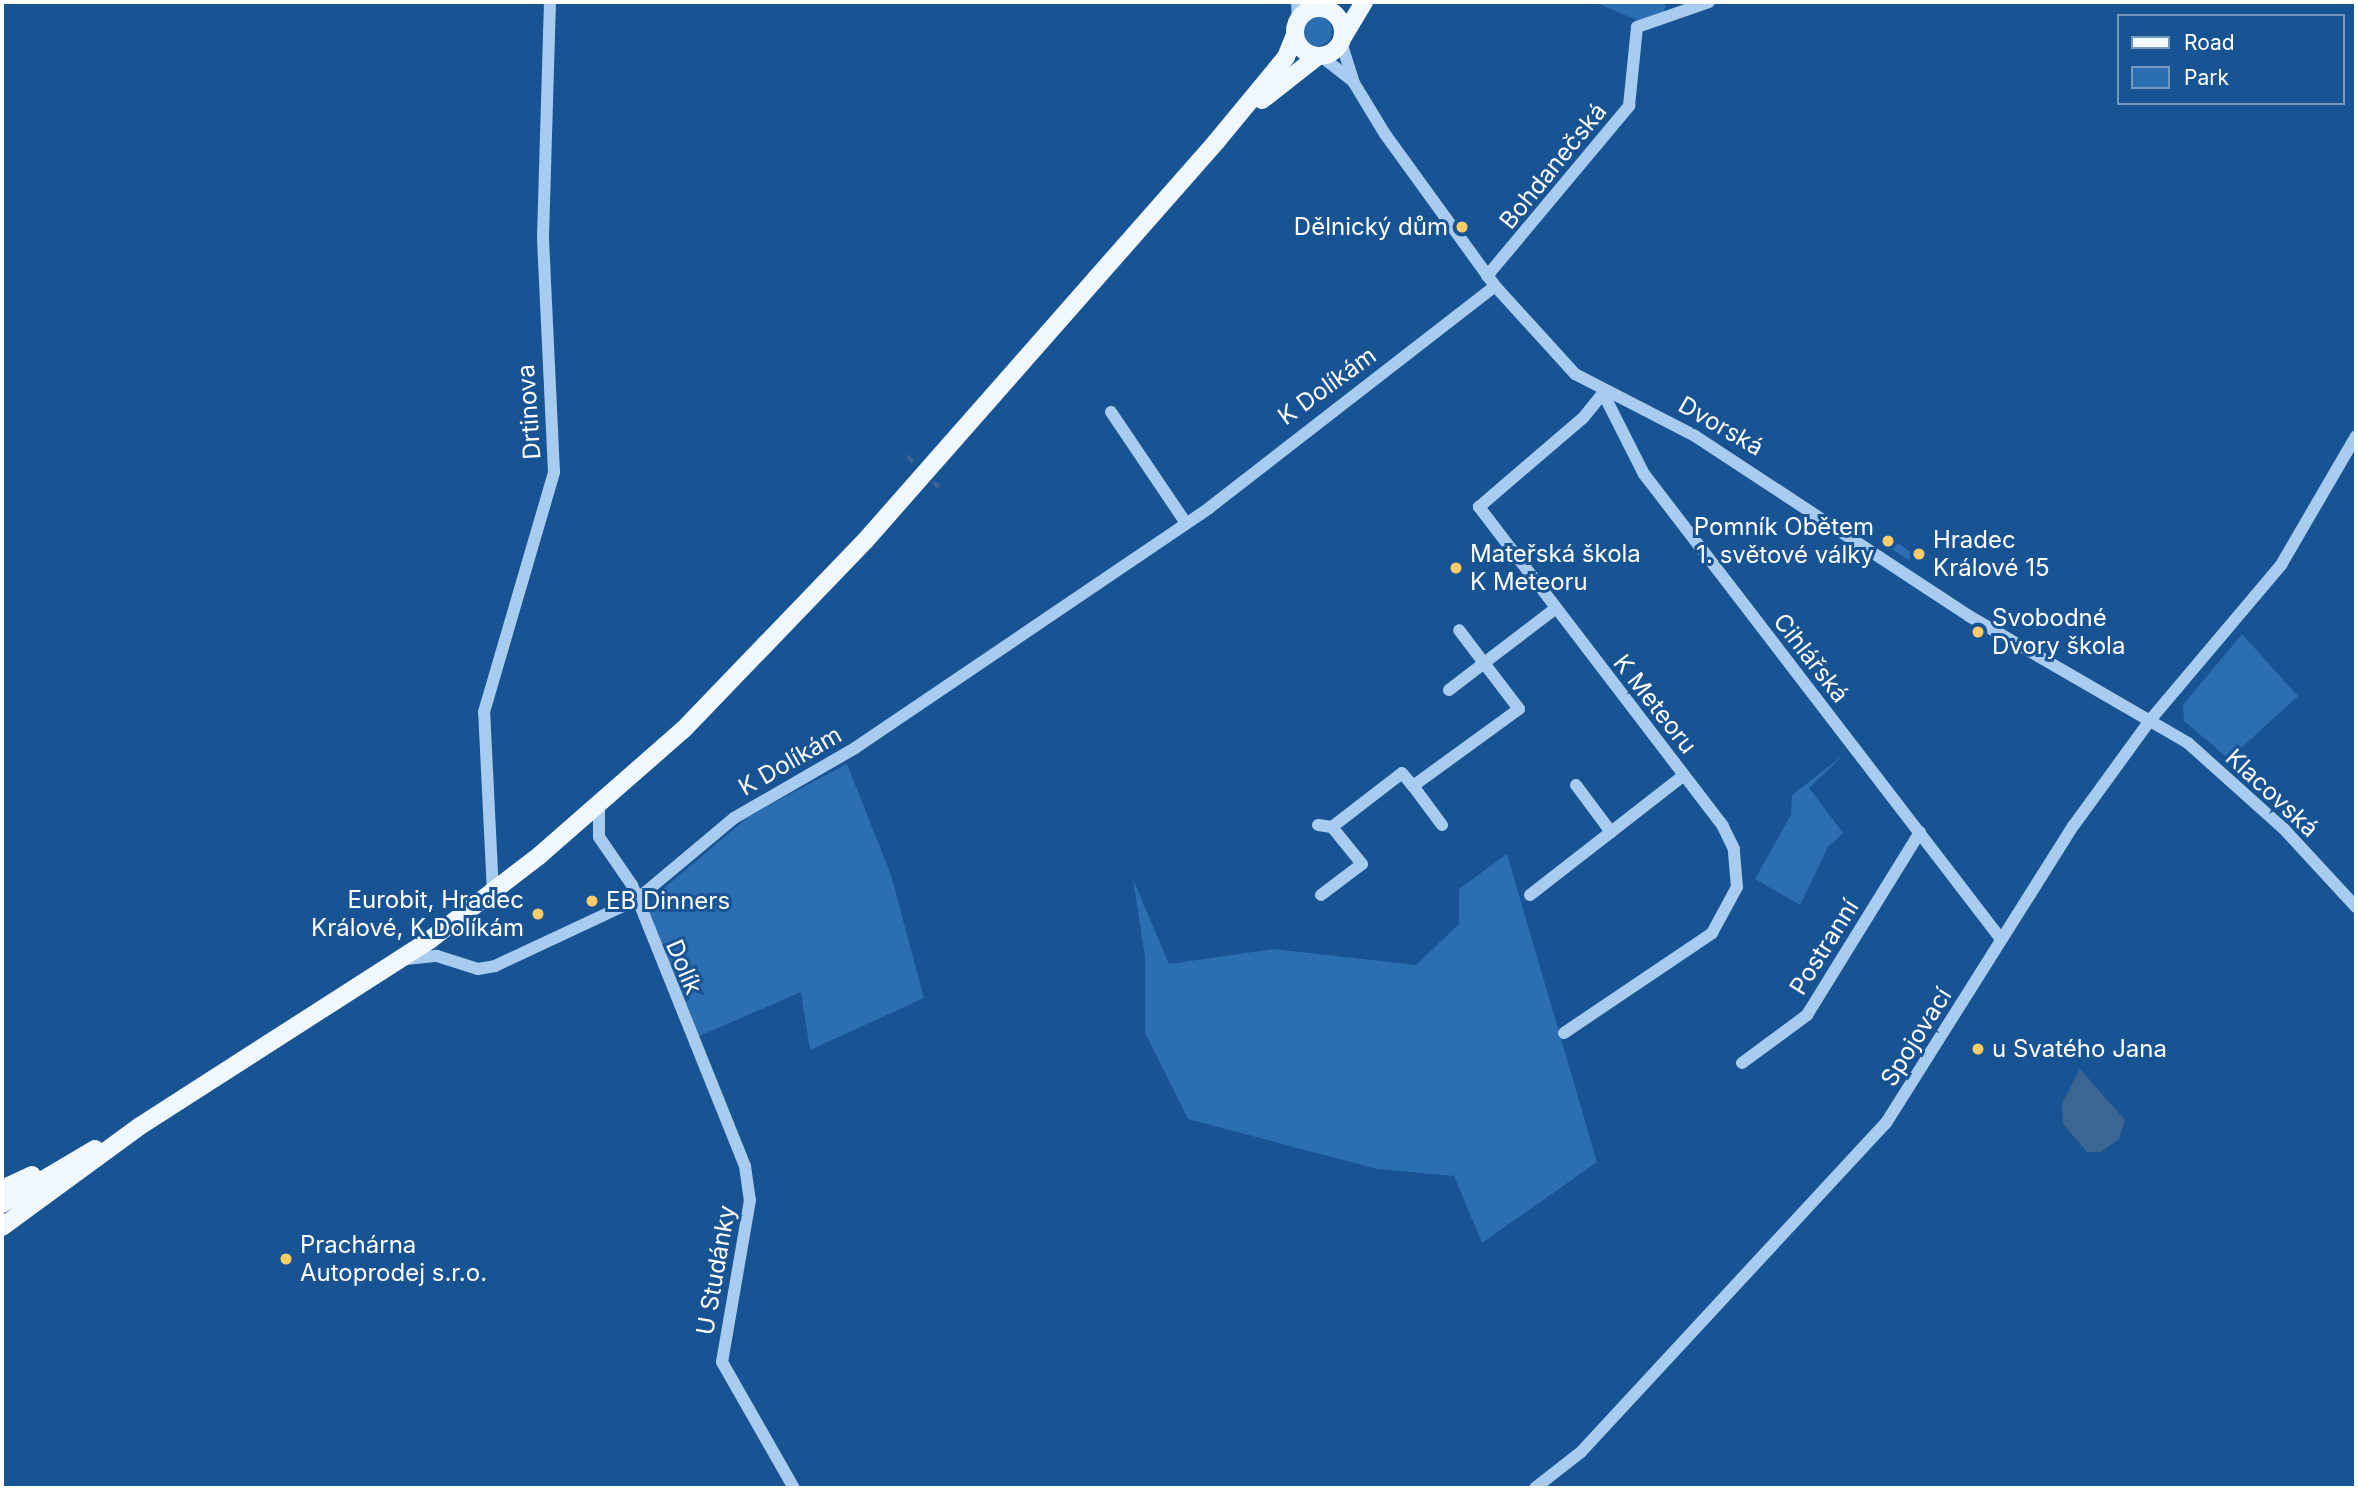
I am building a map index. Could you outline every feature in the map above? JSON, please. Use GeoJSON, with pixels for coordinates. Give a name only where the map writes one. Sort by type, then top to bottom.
{"type":"FeatureCollection","features":[{"type":"Feature","properties":{"kind":"main road"},"geometry":{"type":"LineString","coordinates":[[1216,142],[1342,39],[1364,2]]}},
{"type":"Feature","properties":{"kind":"main road","name":"Dvorská"},"geometry":{"type":"LineString","coordinates":[[1320,56],[1305,52],[1296,27],[1323,5],[1336,16],[1342,39]]}},
{"type":"Feature","properties":{"kind":"main road"},"geometry":{"type":"LineString","coordinates":[[2,1227],[140,1126],[396,963],[493,893],[599,806],[789,624],[1216,142],[1286,57],[1296,27]]}},
{"type":"Feature","properties":{"kind":"main road"},"geometry":{"type":"LineString","coordinates":[[2,1204],[62,1166],[140,1126]]}},
{"type":"Feature","properties":{"kind":"main road"},"geometry":{"type":"LineString","coordinates":[[2,1189],[62,1166]]}},
{"type":"Feature","properties":{"kind":"street","name":"Drtinova"},"geometry":{"type":"LineString","coordinates":[[493,893],[484,712],[554,472],[543,237],[550,2]]}},
{"type":"Feature","properties":{"kind":"street"},"geometry":{"type":"LineString","coordinates":[[1296,27],[1297,2]]}},
{"type":"Feature","properties":{"kind":"street","name":"Bohdanečská"},"geometry":{"type":"LineString","coordinates":[[1491,281],[1629,106],[1637,27],[1709,2]]}},
{"type":"Feature","properties":{"kind":"street","name":"Dvorská"},"geometry":{"type":"LineString","coordinates":[[1342,39],[1354,83]]}},
{"type":"Feature","properties":{"kind":"street","name":"Dvorská"},"geometry":{"type":"LineString","coordinates":[[1320,56],[1354,83],[1491,281],[1540,342],[1603,393],[1695,436],[1969,616],[2151,719]]}},
{"type":"Feature","properties":{"kind":"street","name":"K Dolíkám"},"geometry":{"type":"LineString","coordinates":[[396,963],[429,956],[478,969],[495,966],[636,900],[734,818],[855,748],[1186,523],[1491,281]]}},
{"type":"Feature","properties":{"kind":"street","name":"K Meteoru"},"geometry":{"type":"LineString","coordinates":[[1564,1033],[1712,933],[1728,911],[1737,887],[1734,849],[1684,775],[1479,507],[1583,418],[1603,393]]}},
{"type":"Feature","properties":{"kind":"street","name":"Cihlářská"},"geometry":{"type":"LineString","coordinates":[[1603,393],[1644,474],[2001,939]]}},
{"type":"Feature","properties":{"kind":"street"},"geometry":{"type":"LineString","coordinates":[[1111,412],[1186,523]]}},
{"type":"Feature","properties":{"kind":"street","name":"Spojovací"},"geometry":{"type":"LineString","coordinates":[[1535,1488],[1581,1452],[1868,1145],[2001,939],[2151,719],[2281,565],[2356,436]]}},
{"type":"Feature","properties":{"kind":"street"},"geometry":{"type":"LineString","coordinates":[[1449,691],[1555,608]]}},
{"type":"Feature","properties":{"kind":"street"},"geometry":{"type":"LineString","coordinates":[[1413,786],[1519,709],[1460,631]]}},
{"type":"Feature","properties":{"kind":"street","name":"Klacovská"},"geometry":{"type":"LineString","coordinates":[[2151,719],[2188,743],[2284,829],[2356,907]]}},
{"type":"Feature","properties":{"kind":"street"},"geometry":{"type":"LineString","coordinates":[[1332,827],[1402,773],[1442,825]]}},
{"type":"Feature","properties":{"kind":"street"},"geometry":{"type":"LineString","coordinates":[[1530,895],[1684,775]]}},
{"type":"Feature","properties":{"kind":"street"},"geometry":{"type":"LineString","coordinates":[[1576,785],[1611,832]]}},
{"type":"Feature","properties":{"kind":"street","name":"Dolík"},"geometry":{"type":"LineString","coordinates":[[599,806],[599,837],[636,900],[696,1049]]}},
{"type":"Feature","properties":{"kind":"street"},"geometry":{"type":"LineString","coordinates":[[1318,825],[1332,827],[1362,864],[1321,895]]}},
{"type":"Feature","properties":{"kind":"street","name":"Postranní"},"geometry":{"type":"LineString","coordinates":[[1742,1063],[1807,1015],[1920,832]]}},
{"type":"Feature","properties":{"kind":"street","name":"U Studánky"},"geometry":{"type":"LineString","coordinates":[[696,1049],[749,1181],[722,1362],[794,1488]]}},
{"type":"Feature","properties":{"kind":"green space"},"geometry":{"type":"Polygon","coordinates":[[[1594,2],[1663,2],[1666,6],[1661,16],[1639,21],[1594,2]]]}},
{"type":"Feature","properties":{"kind":"green space"},"geometry":{"type":"Polygon","coordinates":[[[1317,16],[1328,20],[1332,31],[1328,42],[1317,46],[1306,42],[1302,31],[1306,20],[1317,16]]]}},
{"type":"Feature","properties":{"kind":"green space"},"geometry":{"type":"Polygon","coordinates":[[[1884,534],[1912,553],[1909,560],[1879,541],[1884,534]]]}},
{"type":"Feature","properties":{"kind":"green space"},"geometry":{"type":"Polygon","coordinates":[[[2242,634],[2298,696],[2229,759],[2184,721],[2183,705],[2242,634]]]}},
{"type":"Feature","properties":{"kind":"green space"},"geometry":{"type":"Polygon","coordinates":[[[1845,754],[1809,788],[1843,833],[1828,847],[1800,905],[1755,879],[1791,815],[1792,795],[1845,754]]]}},
{"type":"Feature","properties":{"kind":"green space"},"geometry":{"type":"Polygon","coordinates":[[[847,764],[891,875],[924,998],[810,1050],[801,992],[697,1037],[646,917],[655,896],[749,816],[847,764]]]}},
{"type":"Feature","properties":{"kind":"green space"},"geometry":{"type":"Polygon","coordinates":[[[1507,854],[1597,1162],[1482,1243],[1454,1176],[1377,1169],[1188,1119],[1145,1033],[1145,957],[1133,879],[1169,964],[1273,949],[1416,965],[1459,924],[1459,889],[1507,854]]]}},
{"type":"Feature","properties":{"kind":"shaded area"},"geometry":{"type":"Polygon","coordinates":[[[2080,1069],[2125,1120],[2119,1139],[2101,1152],[2087,1152],[2063,1124],[2062,1103],[2080,1069]]]}},
{"type":"Feature","properties":{"kind":"waterway"},"geometry":{"type":"LineString","coordinates":[[909,457],[912,461]]}},
{"type":"Feature","properties":{"kind":"waterway"},"geometry":{"type":"LineString","coordinates":[[935,483],[938,486]]}},
{"type":"Feature","properties":{"kind":"place","name":"Dělnický dům"},"geometry":{"type":"Point","coordinates":[1462,227]}},
{"type":"Feature","properties":{"kind":"place","name":"Pomník Obětem 1. světové války"},"geometry":{"type":"Point","coordinates":[1888,541]}},
{"type":"Feature","properties":{"kind":"place","name":"Hradec Králové 15"},"geometry":{"type":"Point","coordinates":[1919,554]}},
{"type":"Feature","properties":{"kind":"place","name":"Mateřská škola K Meteoru"},"geometry":{"type":"Point","coordinates":[1456,568]}},
{"type":"Feature","properties":{"kind":"place","name":"Svobodné Dvory škola"},"geometry":{"type":"Point","coordinates":[1978,632]}},
{"type":"Feature","properties":{"kind":"place","name":"EB Dinners"},"geometry":{"type":"Point","coordinates":[592,901]}},
{"type":"Feature","properties":{"kind":"place","name":"Eurobit, Hradec Králové, K Dolíkám"},"geometry":{"type":"Point","coordinates":[538,914]}},
{"type":"Feature","properties":{"kind":"place","name":"u Svatého Jana"},"geometry":{"type":"Point","coordinates":[1978,1049]}},
{"type":"Feature","properties":{"kind":"place","name":"Prachárna Autoprodej s.r.o."},"geometry":{"type":"Point","coordinates":[286,1259]}}]}
